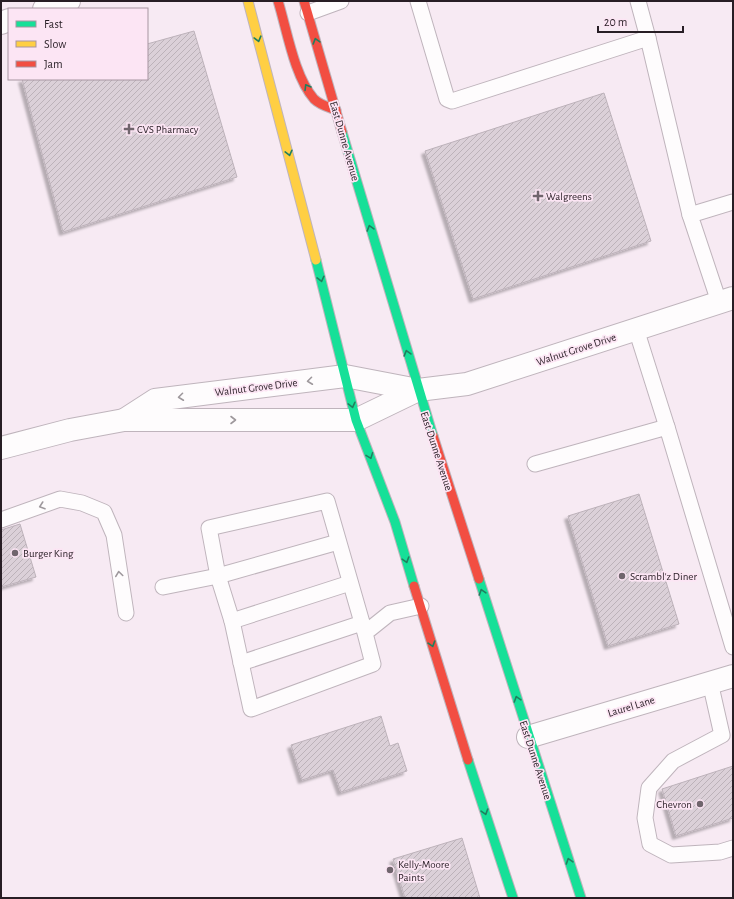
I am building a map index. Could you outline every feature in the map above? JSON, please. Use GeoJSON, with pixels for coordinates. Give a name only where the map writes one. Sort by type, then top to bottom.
{"type":"FeatureCollection","features":[{"type":"Feature","properties":{"kind":"main road"},"geometry":{"type":"LineString","coordinates":[[248,1],[279,115],[356,420],[395,522],[420,606],[513,898]]}},
{"type":"Feature","properties":{"kind":"main road"},"geometry":{"type":"LineString","coordinates":[[278,1],[304,84],[313,98],[323,106],[336,110]]}},
{"type":"Feature","properties":{"kind":"main road","name":"East Dunne Avenue"},"geometry":{"type":"LineString","coordinates":[[306,7],[418,390],[581,898]]}},
{"type":"Feature","properties":{"kind":"street"},"geometry":{"type":"LineString","coordinates":[[47,8],[68,1]]}},
{"type":"Feature","properties":{"kind":"street","name":"Walnut Grove Drive"},"geometry":{"type":"LineString","coordinates":[[124,420],[155,400],[345,376],[418,390],[467,384],[726,300]]}},
{"type":"Feature","properties":{"kind":"street","name":"Walnut Grove Drive"},"geometry":{"type":"LineString","coordinates":[[1,448],[70,430],[124,420],[356,420],[418,390]]}},
{"type":"Feature","properties":{"kind":"street","name":"Laurel Lane"},"geometry":{"type":"LineString","coordinates":[[528,736],[733,676]]}},
{"type":"Feature","properties":{"kind":"lane"},"geometry":{"type":"LineString","coordinates":[[306,7],[341,1]]}},
{"type":"Feature","properties":{"kind":"lane"},"geometry":{"type":"LineString","coordinates":[[418,1],[446,99],[452,101],[648,38]]}},
{"type":"Feature","properties":{"kind":"lane"},"geometry":{"type":"LineString","coordinates":[[638,1],[690,215],[726,300]]}},
{"type":"Feature","properties":{"kind":"lane"},"geometry":{"type":"LineString","coordinates":[[690,215],[733,202]]}},
{"type":"Feature","properties":{"kind":"lane"},"geometry":{"type":"LineString","coordinates":[[636,329],[730,626],[733,647]]}},
{"type":"Feature","properties":{"kind":"lane"},"geometry":{"type":"LineString","coordinates":[[535,464],[667,427]]}},
{"type":"Feature","properties":{"kind":"lane"},"geometry":{"type":"LineString","coordinates":[[1,520],[60,499],[82,503],[104,512],[114,535],[126,612]]}},
{"type":"Feature","properties":{"kind":"lane"},"geometry":{"type":"LineString","coordinates":[[327,501],[338,542],[373,664],[251,709],[232,621],[218,576],[209,528],[327,501]]}},
{"type":"Feature","properties":{"kind":"lane"},"geometry":{"type":"LineString","coordinates":[[163,588],[218,576],[338,542]]}},
{"type":"Feature","properties":{"kind":"lane"},"geometry":{"type":"LineString","coordinates":[[232,621],[350,583]]}},
{"type":"Feature","properties":{"kind":"lane"},"geometry":{"type":"LineString","coordinates":[[241,663],[363,628],[390,613],[420,606]]}},
{"type":"Feature","properties":{"kind":"lane"},"geometry":{"type":"LineString","coordinates":[[710,682],[728,736],[673,761],[649,788],[644,818],[650,844],[671,855],[720,852],[733,848]]}},
{"type":"Feature","properties":{"kind":"building","name":"CVS Pharmacy"},"geometry":{"type":"Polygon","coordinates":[[[194,31],[237,177],[63,232],[22,80],[148,80],[148,44],[194,31]]]}},
{"type":"Feature","properties":{"kind":"building","name":"Walgreens"},"geometry":{"type":"Polygon","coordinates":[[[604,93],[651,241],[473,299],[425,151],[604,93]]]}},
{"type":"Feature","properties":{"kind":"building"},"geometry":{"type":"Polygon","coordinates":[[[639,494],[679,624],[608,646],[568,516],[639,494]]]}},
{"type":"Feature","properties":{"kind":"building","name":"Burger King"},"geometry":{"type":"Polygon","coordinates":[[[20,524],[36,577],[1,587],[1,530],[20,524]]]}},
{"type":"Feature","properties":{"kind":"building"},"geometry":{"type":"Polygon","coordinates":[[[381,716],[390,746],[398,743],[407,771],[341,792],[333,770],[302,780],[291,745],[381,716]]]}},
{"type":"Feature","properties":{"kind":"building","name":"Chevron"},"geometry":{"type":"Polygon","coordinates":[[[733,766],[733,818],[676,836],[662,789],[733,766]]]}},
{"type":"Feature","properties":{"kind":"building"},"geometry":{"type":"Polygon","coordinates":[[[462,838],[480,898],[405,898],[393,859],[462,838]]]}},
{"type":"Feature","properties":{"kind":"traffic: fast"},"geometry":{"type":"LineString","coordinates":[[342,132],[433,436]]}},
{"type":"Feature","properties":{"kind":"traffic: fast"},"geometry":{"type":"LineString","coordinates":[[316,260],[356,420],[395,522],[414,586]]}},
{"type":"Feature","properties":{"kind":"traffic: fast"},"geometry":{"type":"LineString","coordinates":[[479,579],[581,898]]}},
{"type":"Feature","properties":{"kind":"traffic: fast"},"geometry":{"type":"LineString","coordinates":[[468,760],[513,898]]}},
{"type":"Feature","properties":{"kind":"traffic: slow"},"geometry":{"type":"LineString","coordinates":[[248,1],[316,260]]}},
{"type":"Feature","properties":{"kind":"traffic: jam"},"geometry":{"type":"LineString","coordinates":[[278,1],[296,66],[301,78],[316,101],[324,106],[336,110]]}},
{"type":"Feature","properties":{"kind":"traffic: jam"},"geometry":{"type":"LineString","coordinates":[[304,1],[342,132]]}},
{"type":"Feature","properties":{"kind":"traffic: jam"},"geometry":{"type":"LineString","coordinates":[[433,436],[479,579]]}},
{"type":"Feature","properties":{"kind":"traffic: jam"},"geometry":{"type":"LineString","coordinates":[[414,586],[468,760]]}},
{"type":"Feature","properties":{"kind":"place","name":"CVS Pharmacy"},"geometry":{"type":"Point","coordinates":[129,129]}},
{"type":"Feature","properties":{"kind":"place","name":"Walgreens"},"geometry":{"type":"Point","coordinates":[538,196]}},
{"type":"Feature","properties":{"kind":"place","name":"Burger King"},"geometry":{"type":"Point","coordinates":[15,553]}},
{"type":"Feature","properties":{"kind":"place","name":"Scrambl'z Diner"},"geometry":{"type":"Point","coordinates":[622,576]}},
{"type":"Feature","properties":{"kind":"place","name":"Chevron"},"geometry":{"type":"Point","coordinates":[700,804]}},
{"type":"Feature","properties":{"kind":"place","name":"Kelly-Moore Paints"},"geometry":{"type":"Point","coordinates":[390,870]}}]}
